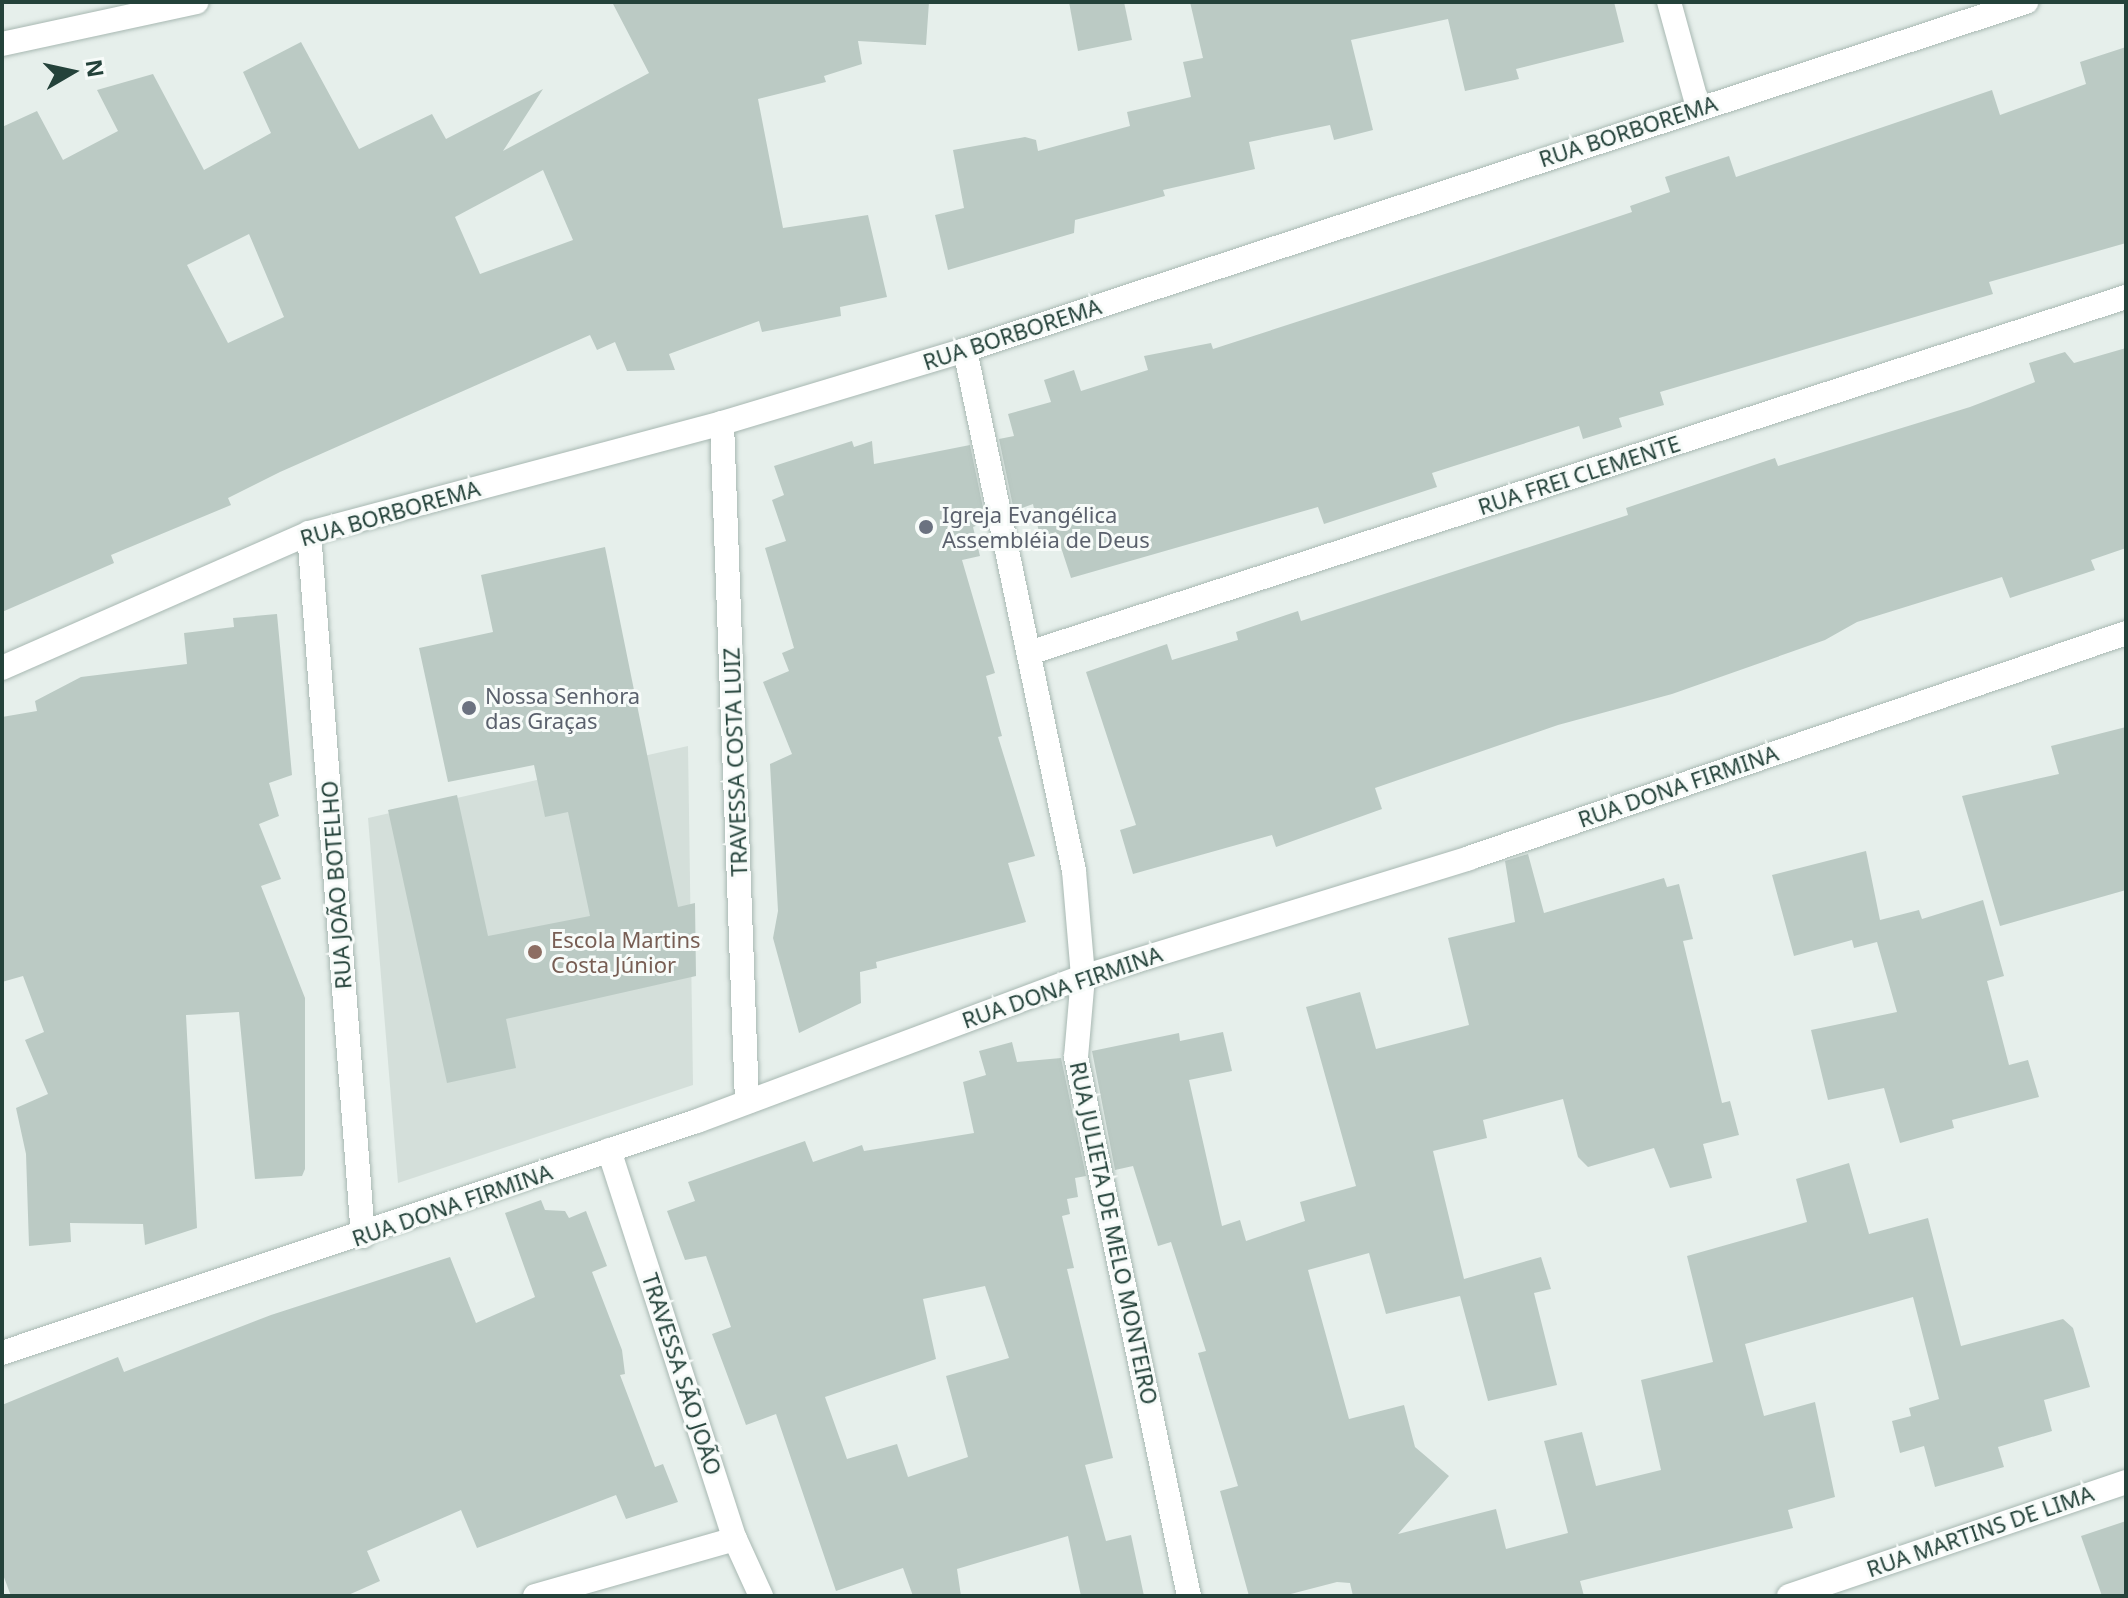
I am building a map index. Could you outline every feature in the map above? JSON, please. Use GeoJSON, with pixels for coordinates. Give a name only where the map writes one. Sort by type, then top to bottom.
{"type":"FeatureCollection","features":[{"type":"Feature","properties":{"kind":"street"},"geometry":{"type":"LineString","coordinates":[[2,44],[197,2]]}},
{"type":"Feature","properties":{"kind":"street"},"geometry":{"type":"LineString","coordinates":[[1669,2],[1698,107]]}},
{"type":"Feature","properties":{"kind":"street","name":"RUA BORBOREMA"},"geometry":{"type":"LineString","coordinates":[[2,668],[309,533],[722,423],[965,350],[1698,107],[2026,2]]}},
{"type":"Feature","properties":{"kind":"street","name":"RUA FREI CLEMENTE"},"geometry":{"type":"LineString","coordinates":[[1032,652],[2126,297]]}},
{"type":"Feature","properties":{"kind":"street","name":"RUA JULIETA DE MELO MONTEIRO"},"geometry":{"type":"LineString","coordinates":[[965,350],[1032,652],[1074,871],[1083,977],[1076,1057],[1189,1596]]}},
{"type":"Feature","properties":{"kind":"street","name":"TRAVESSA COSTA LUIZ"},"geometry":{"type":"LineString","coordinates":[[722,423],[747,1102]]}},
{"type":"Feature","properties":{"kind":"street","name":"RUA JOÃO BOTELHO"},"geometry":{"type":"LineString","coordinates":[[309,533],[363,1236]]}},
{"type":"Feature","properties":{"kind":"street","name":"RUA DONA FIRMINA"},"geometry":{"type":"LineString","coordinates":[[2,1353],[363,1236],[747,1102],[1083,977],[1469,858],[2126,633]]}},
{"type":"Feature","properties":{"kind":"street","name":"TRAVESSA SÃO JOÃO"},"geometry":{"type":"LineString","coordinates":[[609,1150],[735,1539],[761,1596]]}},
{"type":"Feature","properties":{"kind":"street","name":"RUA MARTINS DE LIMA"},"geometry":{"type":"LineString","coordinates":[[1789,1596],[2126,1482]]}},
{"type":"Feature","properties":{"kind":"street"},"geometry":{"type":"LineString","coordinates":[[535,1596],[735,1539]]}},
{"type":"Feature","properties":{"kind":"shaded area","name":"Escola Martins Costa Júnior"},"geometry":{"type":"Polygon","coordinates":[[[688,746],[693,1085],[398,1183],[368,818],[688,746]]]}},
{"type":"Feature","properties":{"kind":"building"},"geometry":{"type":"Polygon","coordinates":[[[612,2],[929,2],[926,45],[858,41],[862,64],[824,76],[826,82],[758,99],[783,228],[868,215],[887,297],[840,307],[841,316],[762,332],[759,321],[669,354],[675,370],[627,371],[615,342],[597,350],[590,335],[280,472],[228,498],[231,505],[111,555],[114,563],[2,612],[2,127],[37,111],[63,160],[118,131],[97,90],[153,74],[204,170],[271,133],[243,72],[301,42],[359,149],[432,114],[446,139],[543,89],[503,151],[649,73],[612,2]],[[543,170],[455,217],[480,274],[573,240],[543,170]],[[249,234],[187,265],[228,343],[284,317],[249,234]]]}},
{"type":"Feature","properties":{"kind":"building"},"geometry":{"type":"Polygon","coordinates":[[[1069,2],[1124,2],[1132,40],[1078,51],[1069,2]]]}},
{"type":"Feature","properties":{"kind":"building"},"geometry":{"type":"Polygon","coordinates":[[[1190,2],[1614,2],[1624,42],[1516,69],[1519,79],[1465,91],[1448,19],[1351,40],[1373,130],[1334,140],[1330,125],[1249,142],[1255,169],[1163,190],[1165,196],[1075,220],[1074,233],[948,270],[935,215],[964,208],[953,150],[1025,137],[1036,140],[1038,151],[1130,126],[1127,112],[1191,97],[1183,62],[1203,58],[1190,2]]]}},
{"type":"Feature","properties":{"kind":"building"},"geometry":{"type":"Polygon","coordinates":[[[2126,47],[2126,243],[1989,282],[1993,294],[1660,392],[1664,405],[1619,418],[1622,427],[1583,439],[1579,426],[1432,473],[1437,487],[1324,524],[1318,507],[1071,578],[1056,532],[1040,537],[1033,504],[1014,511],[999,439],[1014,436],[1008,414],[1051,402],[1044,380],[1074,370],[1081,391],[1148,370],[1144,356],[1211,343],[1213,349],[1482,262],[1632,212],[1630,206],[1670,192],[1665,177],[1729,156],[1736,177],[1992,90],[2000,115],[2086,84],[2080,62],[2126,47]]]}},
{"type":"Feature","properties":{"kind":"building"},"geometry":{"type":"Polygon","coordinates":[[[2126,348],[2126,548],[2091,560],[2095,570],[2010,598],[2002,577],[1857,622],[1825,640],[1672,694],[1558,725],[1375,788],[1382,809],[1276,847],[1272,835],[1133,874],[1120,830],[1136,825],[1086,672],[1167,644],[1172,660],[1238,640],[1236,632],[1298,611],[1301,621],[1628,515],[1626,508],[1775,458],[1778,466],[1970,407],[2035,382],[2029,363],[2065,352],[2074,363],[2126,348]]]}},
{"type":"Feature","properties":{"kind":"building"},"geometry":{"type":"Polygon","coordinates":[[[852,441],[854,447],[872,441],[874,464],[970,445],[986,522],[973,527],[980,556],[962,560],[995,673],[986,676],[1002,736],[998,737],[1035,856],[1008,863],[1026,922],[876,962],[877,968],[860,972],[861,1003],[799,1033],[773,938],[778,911],[770,764],[792,754],[763,682],[789,671],[782,653],[794,648],[765,548],[786,541],[772,500],[784,495],[774,466],[852,441]]]}},
{"type":"Feature","properties":{"kind":"building"},"geometry":{"type":"Polygon","coordinates":[[[605,547],[678,907],[695,903],[696,976],[506,1019],[516,1068],[447,1083],[388,810],[457,795],[488,936],[590,916],[568,812],[545,817],[534,765],[448,782],[419,648],[493,632],[481,575],[605,547]]]}},
{"type":"Feature","properties":{"kind":"building"},"geometry":{"type":"Polygon","coordinates":[[[277,614],[292,775],[269,783],[279,816],[259,824],[281,879],[261,886],[305,998],[305,1169],[302,1176],[255,1179],[239,1012],[186,1015],[197,1228],[145,1245],[143,1224],[70,1223],[71,1242],[29,1246],[26,1154],[16,1108],[48,1094],[25,1040],[44,1032],[23,976],[2,982],[2,717],[37,711],[35,701],[81,677],[187,664],[184,633],[234,627],[233,618],[277,614]]]}},
{"type":"Feature","properties":{"kind":"building"},"geometry":{"type":"Polygon","coordinates":[[[2126,727],[2126,890],[2000,926],[1962,796],[2059,774],[2051,746],[2126,727]]]}},
{"type":"Feature","properties":{"kind":"building"},"geometry":{"type":"Polygon","coordinates":[[[1866,851],[1880,920],[1919,910],[1922,919],[1983,900],[2004,976],[1987,981],[2009,1065],[2028,1060],[2039,1097],[1952,1120],[1954,1128],[1900,1143],[1884,1088],[1828,1100],[1811,1030],[1897,1012],[1877,942],[1854,948],[1852,940],[1794,956],[1772,875],[1866,851]]]}},
{"type":"Feature","properties":{"kind":"building"},"geometry":{"type":"Polygon","coordinates":[[[1528,854],[1544,913],[1664,878],[1667,887],[1679,884],[1693,939],[1683,941],[1722,1103],[1730,1101],[1739,1135],[1703,1144],[1712,1178],[1670,1188],[1654,1148],[1588,1167],[1578,1157],[1563,1099],[1483,1120],[1487,1138],[1433,1151],[1464,1279],[1541,1257],[1551,1289],[1534,1293],[1557,1385],[1488,1401],[1460,1296],[1386,1314],[1369,1253],[1308,1270],[1349,1419],[1404,1405],[1415,1447],[1449,1476],[1398,1534],[1496,1509],[1506,1549],[1568,1533],[1544,1441],[1582,1432],[1596,1486],[1661,1470],[1641,1380],[1713,1362],[1687,1256],[1807,1222],[1796,1179],[1849,1163],[1869,1234],[1928,1218],[1961,1346],[2063,1319],[2073,1328],[2090,1387],[2044,1400],[2052,1431],[1998,1447],[2004,1467],[1935,1487],[1924,1446],[1900,1453],[1892,1421],[1911,1416],[1909,1408],[1939,1399],[1913,1297],[1745,1344],[1764,1416],[1815,1402],[1835,1497],[1788,1510],[1793,1528],[1580,1581],[1584,1596],[1353,1596],[1350,1583],[1337,1582],[1283,1596],[1249,1596],[1220,1491],[1238,1486],[1198,1353],[1206,1351],[1171,1242],[1158,1246],[1133,1166],[1115,1170],[1092,1051],[1179,1033],[1180,1041],[1223,1032],[1232,1071],[1189,1080],[1222,1226],[1240,1220],[1246,1241],[1305,1221],[1300,1202],[1356,1186],[1306,1007],[1360,992],[1376,1049],[1469,1025],[1448,938],[1515,922],[1505,861],[1528,854]]]}},
{"type":"Feature","properties":{"kind":"building"},"geometry":{"type":"Polygon","coordinates":[[[1012,1042],[1017,1062],[1061,1058],[1086,1176],[1075,1178],[1078,1197],[1067,1199],[1070,1214],[1062,1216],[1074,1268],[1067,1269],[1113,1458],[1085,1465],[1106,1541],[1131,1535],[1144,1596],[1081,1596],[1068,1536],[957,1569],[961,1596],[913,1596],[903,1568],[836,1591],[776,1414],[746,1425],[712,1334],[731,1327],[706,1256],[685,1260],[667,1211],[695,1201],[688,1182],[805,1141],[813,1162],[862,1145],[864,1151],[974,1133],[963,1082],[986,1075],[979,1051],[1012,1042]],[[985,1286],[923,1299],[936,1359],[825,1397],[847,1459],[897,1444],[908,1477],[968,1457],[946,1376],[1009,1358],[985,1286]]]}},
{"type":"Feature","properties":{"kind":"building"},"geometry":{"type":"Polygon","coordinates":[[[541,1200],[545,1210],[565,1211],[569,1218],[586,1211],[607,1266],[592,1272],[622,1350],[625,1374],[620,1375],[655,1467],[663,1464],[678,1502],[626,1519],[616,1495],[477,1548],[461,1510],[367,1551],[380,1581],[346,1596],[11,1596],[2,1572],[2,1405],[118,1357],[124,1372],[271,1315],[450,1257],[476,1323],[535,1297],[505,1213],[541,1200]]]}},
{"type":"Feature","properties":{"kind":"building"},"geometry":{"type":"Polygon","coordinates":[[[2126,1521],[2126,1596],[2102,1596],[2081,1536],[2126,1521]]]}},
{"type":"Feature","properties":{"kind":"place","name":"Igreja Evangélica Assembléia de Deus"},"geometry":{"type":"Point","coordinates":[926,527]}},
{"type":"Feature","properties":{"kind":"place","name":"Nossa Senhora das Graças"},"geometry":{"type":"Point","coordinates":[469,708]}},
{"type":"Feature","properties":{"kind":"place","name":"Escola Martins Costa Júnior"},"geometry":{"type":"Point","coordinates":[535,952]}}]}
